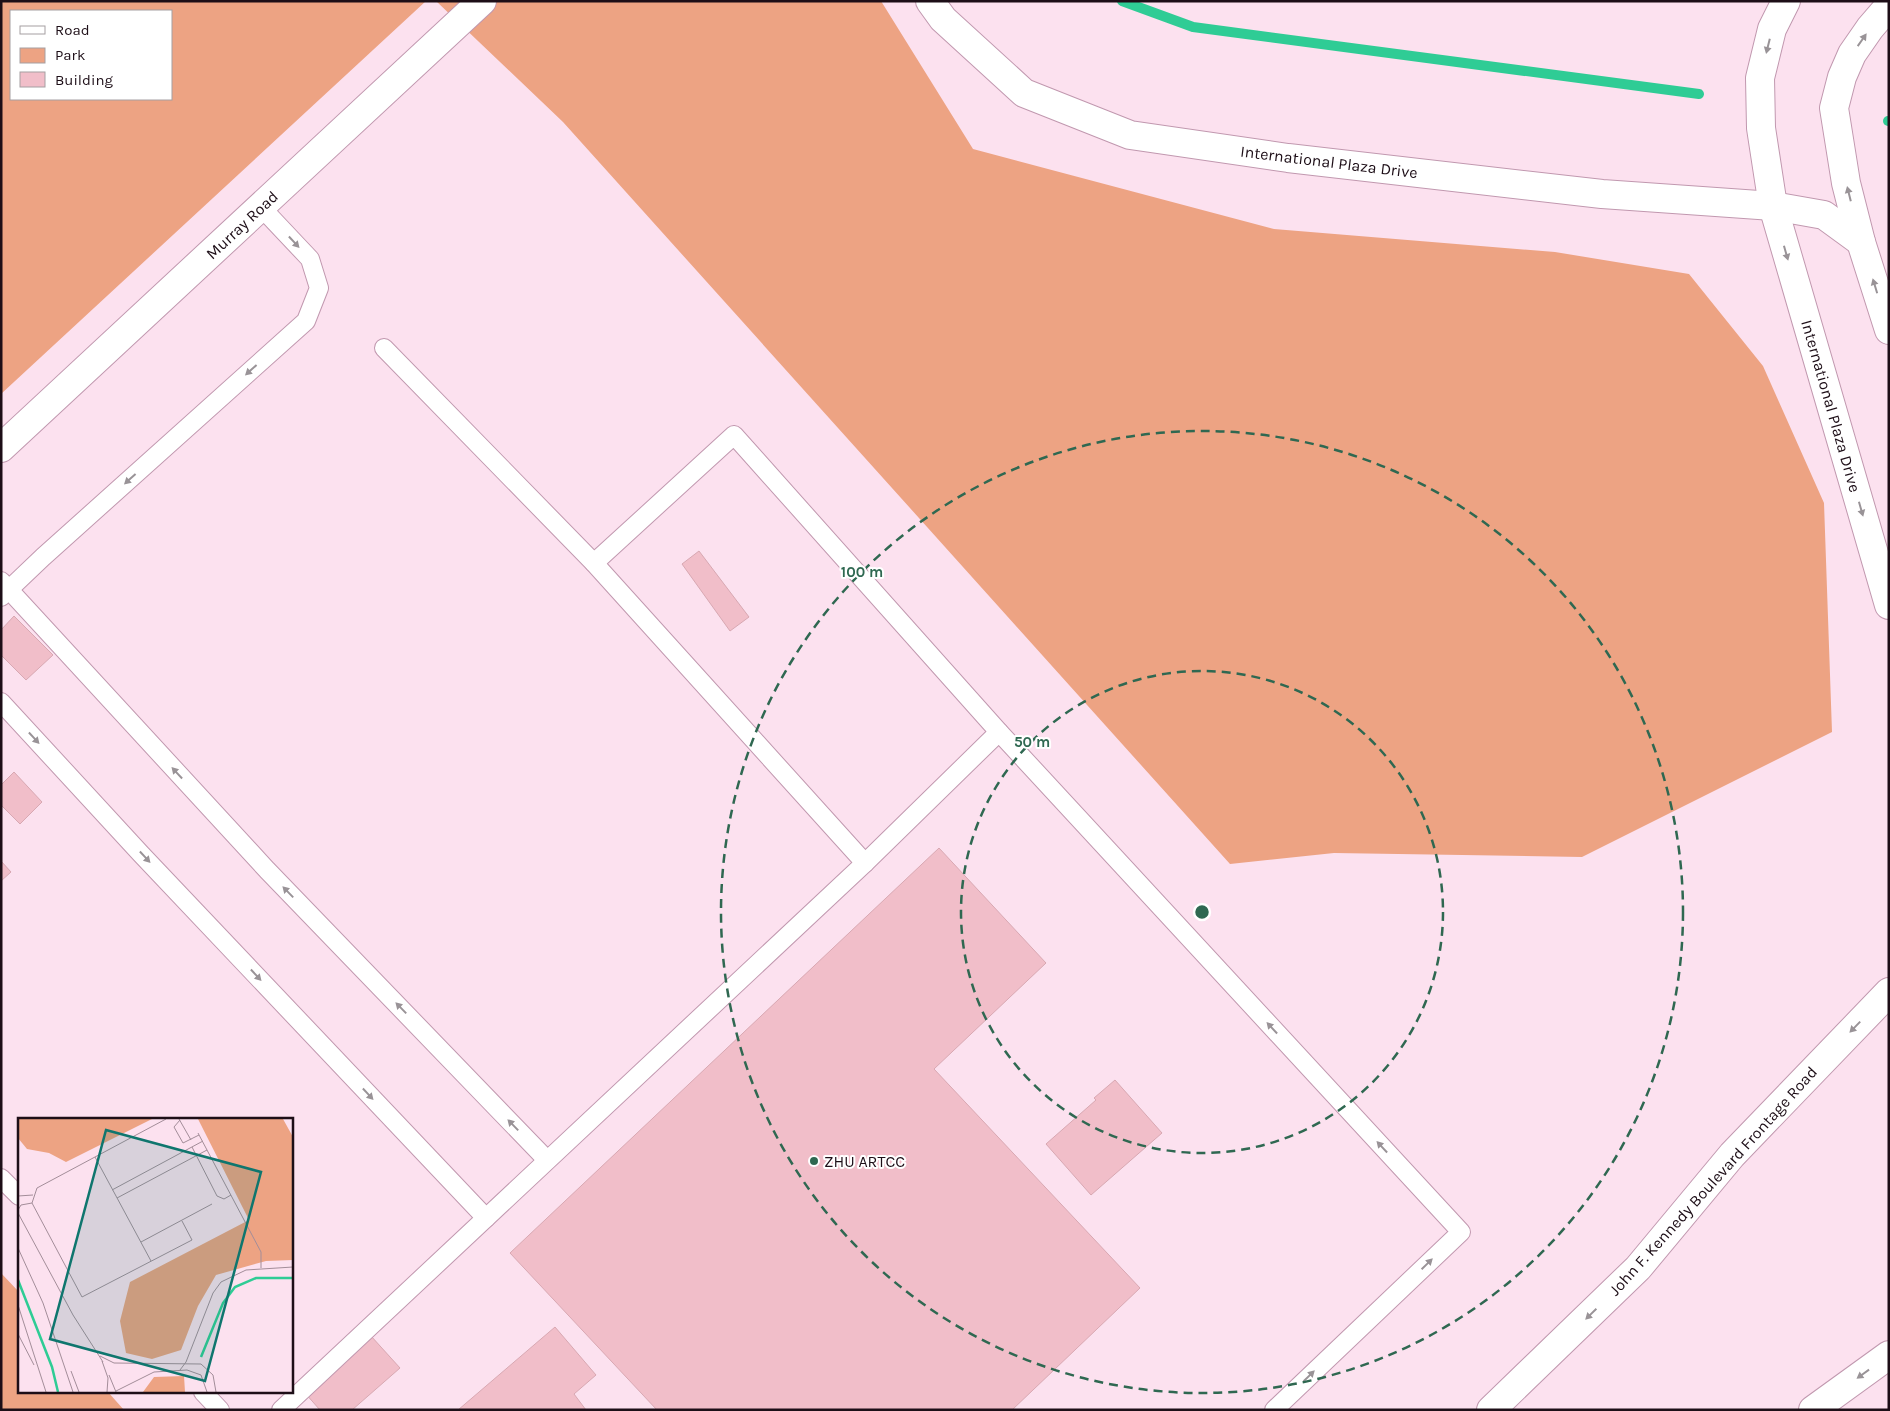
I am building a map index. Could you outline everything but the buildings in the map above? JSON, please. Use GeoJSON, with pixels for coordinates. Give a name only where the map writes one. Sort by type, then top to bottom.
{"type":"FeatureCollection","features":[{"type":"Feature","properties":{"kind":"main road","name":"Murray Road"},"geometry":{"type":"LineString","coordinates":[[1,448],[482,1]]}},
{"type":"Feature","properties":{"kind":"main road","name":"International Plaza Drive"},"geometry":{"type":"LineString","coordinates":[[930,1],[943,19],[1024,93],[1130,135],[1288,158],[1602,194],[1773,206],[1824,215],[1861,242]]}},
{"type":"Feature","properties":{"kind":"main road"},"geometry":{"type":"LineString","coordinates":[[1773,206],[1761,128],[1760,78],[1772,30],[1786,1]]}},
{"type":"Feature","properties":{"kind":"main road"},"geometry":{"type":"LineString","coordinates":[[1889,6],[1852,54],[1842,77],[1834,108],[1846,183],[1861,242],[1889,330]]}},
{"type":"Feature","properties":{"kind":"main road","name":"International Plaza Drive"},"geometry":{"type":"LineString","coordinates":[[1773,206],[1889,605]]}},
{"type":"Feature","properties":{"kind":"main road","name":"John F. Kennedy Boulevard Frontage Road"},"geometry":{"type":"LineString","coordinates":[[1491,1410],[1638,1268],[1732,1155],[1889,992]]}},
{"type":"Feature","properties":{"kind":"main road"},"geometry":{"type":"LineString","coordinates":[[1813,1410],[1889,1355]]}},
{"type":"Feature","properties":{"kind":"lane"},"geometry":{"type":"LineString","coordinates":[[261,207],[310,259],[319,288],[306,321],[4,589],[267,870],[547,1160]]}},
{"type":"Feature","properties":{"kind":"lane"},"geometry":{"type":"LineString","coordinates":[[384,348],[594,563],[865,863]]}},
{"type":"Feature","properties":{"kind":"lane"},"geometry":{"type":"LineString","coordinates":[[594,563],[734,434],[999,732],[1461,1232],[1274,1410]]}},
{"type":"Feature","properties":{"kind":"lane"},"geometry":{"type":"LineString","coordinates":[[1,702],[486,1218]]}},
{"type":"Feature","properties":{"kind":"lane"},"geometry":{"type":"LineString","coordinates":[[281,1410],[865,863],[999,732]]}},
{"type":"Feature","properties":{"kind":"lane"},"geometry":{"type":"LineString","coordinates":[[1,1178],[18,1195]]}},
{"type":"Feature","properties":{"kind":"lane"},"geometry":{"type":"LineString","coordinates":[[205,1394],[220,1410]]}},
{"type":"Feature","properties":{"kind":"green space"},"geometry":{"type":"Polygon","coordinates":[[[1,1],[426,1],[1,394],[1,1]]]}},
{"type":"Feature","properties":{"kind":"green space"},"geometry":{"type":"Polygon","coordinates":[[[436,1],[881,1],[973,149],[1274,229],[1555,252],[1689,274],[1763,366],[1824,503],[1832,732],[1582,857],[1334,853],[1230,864],[563,122],[436,1]]]}},
{"type":"Feature","properties":{"kind":"green space"},"geometry":{"type":"Polygon","coordinates":[[[1,1273],[18,1291],[18,1394],[110,1394],[124,1410],[1,1410],[1,1273]]]}},
{"type":"Feature","properties":{"kind":"waterway"},"geometry":{"type":"LineString","coordinates":[[1122,1],[1193,27],[1699,94]]}},
{"type":"Feature","properties":{"kind":"place","name":"ZHU ARTCC"},"geometry":{"type":"Point","coordinates":[814,1161]}}]}
